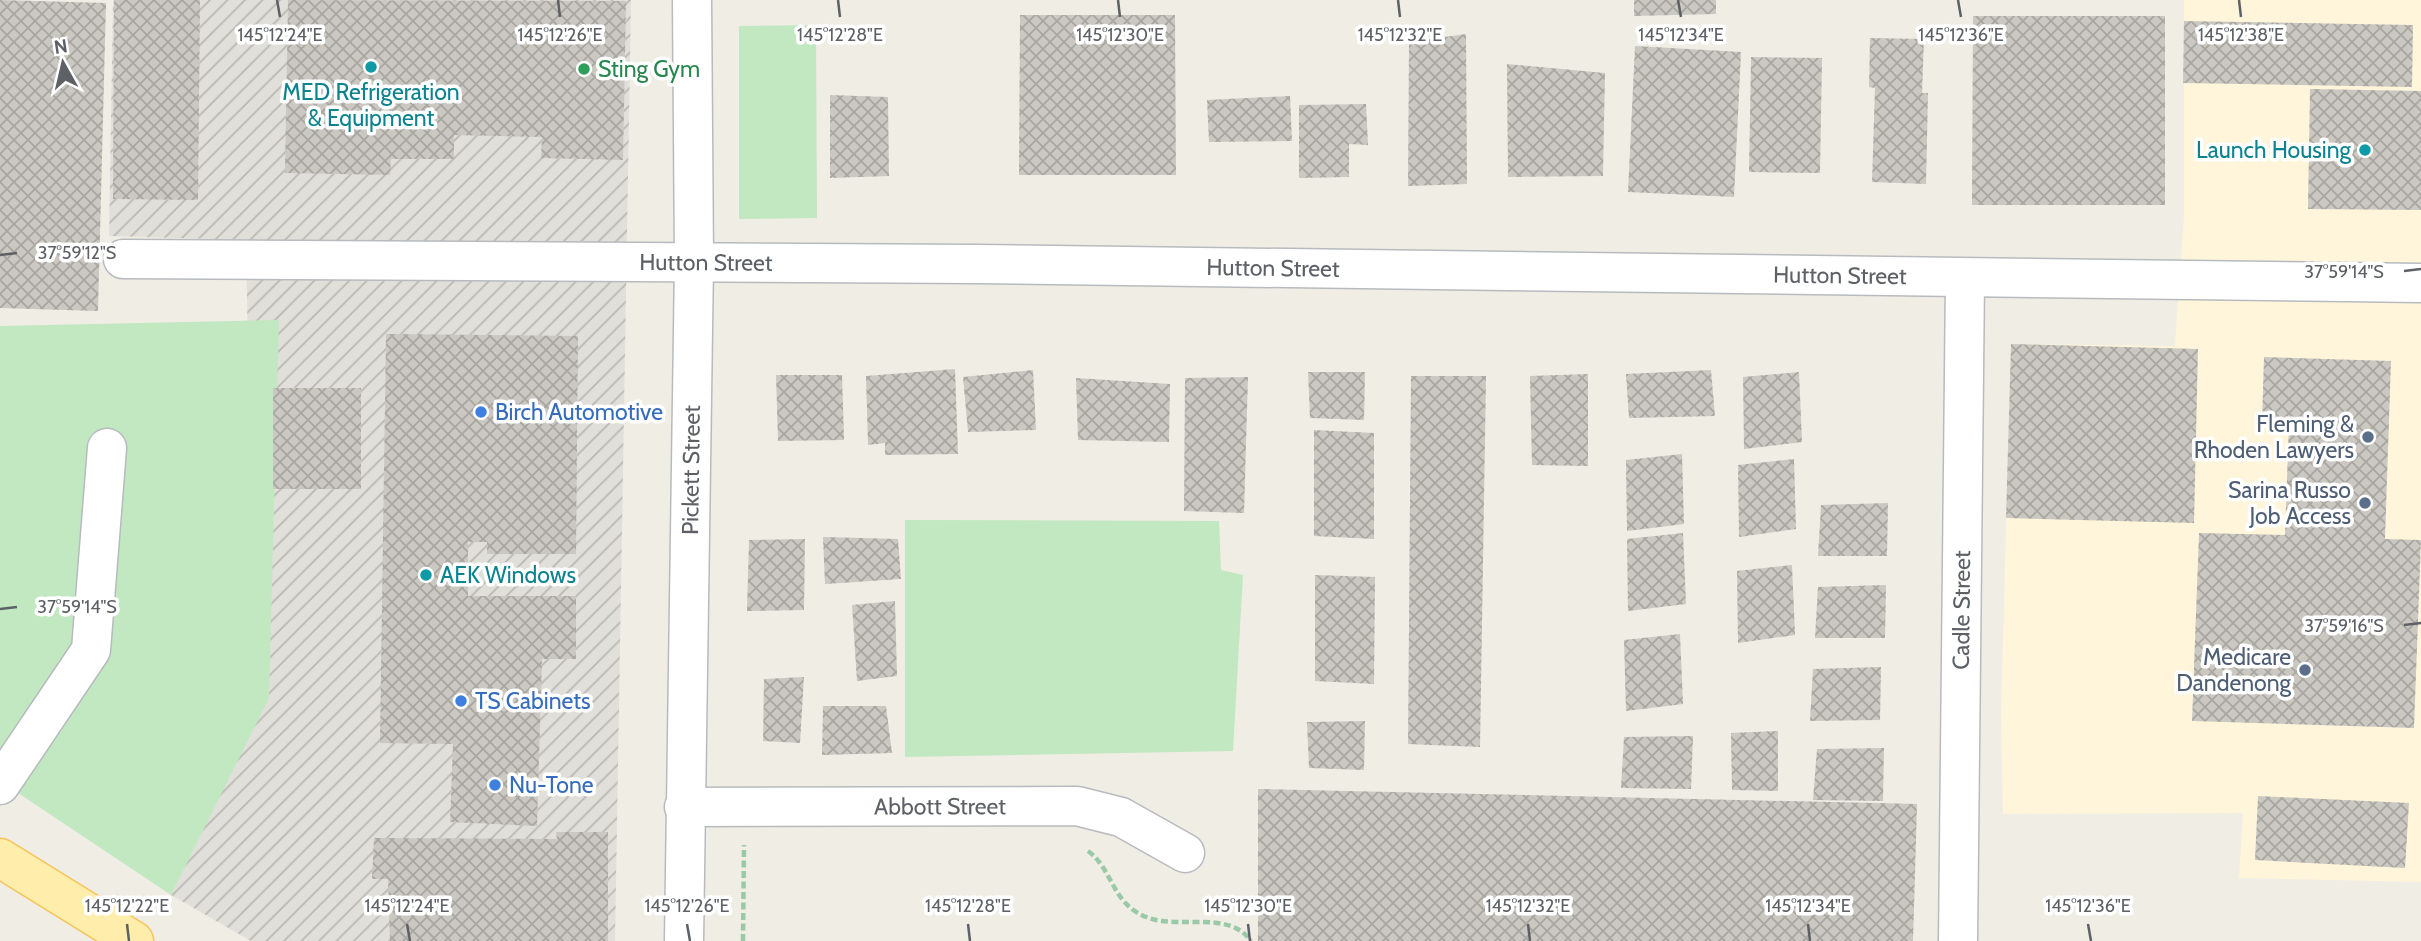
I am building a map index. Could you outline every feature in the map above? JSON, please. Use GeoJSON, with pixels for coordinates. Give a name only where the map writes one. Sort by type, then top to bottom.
{"type":"FeatureCollection","features":[{"type":"Feature","properties":{"kind":"main road"},"geometry":{"type":"LineString","coordinates":[[0,858],[134,941]]}},
{"type":"Feature","properties":{"kind":"street","name":"Pickett Street"},"geometry":{"type":"LineString","coordinates":[[684,941],[694,262],[692,0]]}},
{"type":"Feature","properties":{"kind":"street","name":"Hutton Street"},"geometry":{"type":"LineString","coordinates":[[123,259],[694,262],[2421,284]]}},
{"type":"Feature","properties":{"kind":"street","name":"Cadle Street"},"geometry":{"type":"LineString","coordinates":[[1958,941],[1965,278]]}},
{"type":"Feature","properties":{"kind":"street"},"geometry":{"type":"LineString","coordinates":[[0,785],[91,650],[107,447]]}},
{"type":"Feature","properties":{"kind":"street","name":"Abbott Street"},"geometry":{"type":"LineString","coordinates":[[684,807],[1077,806],[1121,817],[1185,853]]}},
{"type":"Feature","properties":{"kind":"path"},"geometry":{"type":"LineString","coordinates":[[743,941],[744,840]]}},
{"type":"Feature","properties":{"kind":"path"},"geometry":{"type":"LineString","coordinates":[[1081,846],[1098,860],[1119,897],[1140,914],[1165,922],[1227,924],[1242,931],[1251,941]]}},
{"type":"Feature","properties":{"kind":"shaded area"},"geometry":{"type":"Polygon","coordinates":[[[113,0],[631,0],[615,941],[251,941],[171,895],[254,694],[246,240],[109,236],[113,0]]]}},
{"type":"Feature","properties":{"kind":"shaded area"},"geometry":{"type":"Polygon","coordinates":[[[2184,0],[2421,0],[2421,882],[2239,878],[2243,813],[2003,814],[2001,714],[2011,344],[2175,346],[2184,216],[2184,0]]]}},
{"type":"Feature","properties":{"kind":"green space"},"geometry":{"type":"Polygon","coordinates":[[[816,25],[817,218],[739,219],[739,26],[816,25]]]}},
{"type":"Feature","properties":{"kind":"green space"},"geometry":{"type":"Polygon","coordinates":[[[279,320],[269,698],[171,895],[0,781],[0,326],[279,320]]]}},
{"type":"Feature","properties":{"kind":"green space"},"geometry":{"type":"Polygon","coordinates":[[[905,520],[1219,521],[1221,570],[1243,575],[1233,751],[905,757],[905,520]]]}},
{"type":"Feature","properties":{"kind":"building"},"geometry":{"type":"Polygon","coordinates":[[[0,0],[106,3],[98,311],[0,308],[0,0]]]}},
{"type":"Feature","properties":{"kind":"building"},"geometry":{"type":"Polygon","coordinates":[[[114,0],[200,0],[198,200],[113,199],[114,0]]]}},
{"type":"Feature","properties":{"kind":"building"},"geometry":{"type":"Polygon","coordinates":[[[288,0],[626,1],[623,160],[541,158],[542,137],[454,135],[454,159],[391,159],[390,175],[285,173],[288,0]]]}},
{"type":"Feature","properties":{"kind":"building"},"geometry":{"type":"Polygon","coordinates":[[[1634,0],[1716,0],[1716,14],[1634,16],[1634,0]]]}},
{"type":"Feature","properties":{"kind":"building"},"geometry":{"type":"Polygon","coordinates":[[[1020,15],[1175,15],[1176,175],[1019,175],[1020,15]]]}},
{"type":"Feature","properties":{"kind":"building"},"geometry":{"type":"Polygon","coordinates":[[[1973,16],[2165,16],[2165,205],[1972,205],[1973,16]]]}},
{"type":"Feature","properties":{"kind":"building"},"geometry":{"type":"Polygon","coordinates":[[[2184,21],[2413,25],[2412,87],[2183,83],[2184,21]]]}},
{"type":"Feature","properties":{"kind":"building"},"geometry":{"type":"Polygon","coordinates":[[[1466,34],[1467,184],[1408,186],[1409,42],[1466,34]]]}},
{"type":"Feature","properties":{"kind":"building"},"geometry":{"type":"Polygon","coordinates":[[[1870,38],[1924,39],[1922,93],[1928,93],[1926,184],[1872,182],[1875,88],[1869,87],[1870,38]]]}},
{"type":"Feature","properties":{"kind":"building"},"geometry":{"type":"Polygon","coordinates":[[[1635,46],[1741,52],[1734,197],[1628,192],[1635,46]]]}},
{"type":"Feature","properties":{"kind":"building"},"geometry":{"type":"Polygon","coordinates":[[[1751,57],[1822,58],[1820,173],[1749,172],[1751,57]]]}},
{"type":"Feature","properties":{"kind":"building"},"geometry":{"type":"Polygon","coordinates":[[[1507,64],[1605,73],[1603,176],[1508,177],[1507,64]]]}},
{"type":"Feature","properties":{"kind":"building","name":"Launch Housing"},"geometry":{"type":"Polygon","coordinates":[[[2310,89],[2421,91],[2421,210],[2308,209],[2310,89]]]}},
{"type":"Feature","properties":{"kind":"building"},"geometry":{"type":"Polygon","coordinates":[[[830,95],[888,97],[889,176],[830,178],[830,95]]]}},
{"type":"Feature","properties":{"kind":"building"},"geometry":{"type":"Polygon","coordinates":[[[1290,96],[1292,141],[1209,142],[1207,100],[1290,96]]]}},
{"type":"Feature","properties":{"kind":"building"},"geometry":{"type":"Polygon","coordinates":[[[1366,104],[1368,145],[1349,144],[1349,177],[1299,178],[1299,105],[1366,104]]]}},
{"type":"Feature","properties":{"kind":"building"},"geometry":{"type":"Polygon","coordinates":[[[386,334],[578,336],[576,554],[487,554],[487,542],[468,542],[468,596],[576,596],[576,659],[542,659],[537,826],[450,822],[453,744],[380,743],[386,334]]]}},
{"type":"Feature","properties":{"kind":"building"},"geometry":{"type":"Polygon","coordinates":[[[2011,344],[2198,349],[2194,523],[2006,518],[2011,344]]]}},
{"type":"Feature","properties":{"kind":"building","name":"Medicare Dandenong"},"geometry":{"type":"Polygon","coordinates":[[[2264,357],[2391,361],[2385,539],[2421,540],[2414,728],[2192,721],[2199,533],[2285,535],[2289,423],[2262,423],[2264,357]]]}},
{"type":"Feature","properties":{"kind":"building"},"geometry":{"type":"Polygon","coordinates":[[[955,369],[958,454],[885,455],[885,443],[868,445],[866,376],[955,369]]]}},
{"type":"Feature","properties":{"kind":"building"},"geometry":{"type":"Polygon","coordinates":[[[1033,370],[1036,430],[968,432],[963,377],[1033,370]]]}},
{"type":"Feature","properties":{"kind":"building"},"geometry":{"type":"Polygon","coordinates":[[[1711,370],[1715,416],[1629,418],[1626,374],[1711,370]]]}},
{"type":"Feature","properties":{"kind":"building"},"geometry":{"type":"Polygon","coordinates":[[[1308,372],[1365,372],[1364,420],[1310,418],[1308,372]]]}},
{"type":"Feature","properties":{"kind":"building"},"geometry":{"type":"Polygon","coordinates":[[[1799,372],[1802,442],[1744,449],[1743,377],[1799,372]]]}},
{"type":"Feature","properties":{"kind":"building"},"geometry":{"type":"Polygon","coordinates":[[[1588,374],[1588,466],[1532,465],[1530,376],[1588,374]]]}},
{"type":"Feature","properties":{"kind":"building"},"geometry":{"type":"Polygon","coordinates":[[[776,375],[842,375],[844,440],[778,441],[776,375]]]}},
{"type":"Feature","properties":{"kind":"building"},"geometry":{"type":"Polygon","coordinates":[[[1411,376],[1486,376],[1480,747],[1408,744],[1411,376]]]}},
{"type":"Feature","properties":{"kind":"building"},"geometry":{"type":"Polygon","coordinates":[[[1248,377],[1244,513],[1184,511],[1185,378],[1248,377]]]}},
{"type":"Feature","properties":{"kind":"building"},"geometry":{"type":"Polygon","coordinates":[[[1076,378],[1170,384],[1169,442],[1078,440],[1076,378]]]}},
{"type":"Feature","properties":{"kind":"building"},"geometry":{"type":"Polygon","coordinates":[[[273,388],[361,388],[361,489],[273,489],[273,388]]]}},
{"type":"Feature","properties":{"kind":"building"},"geometry":{"type":"Polygon","coordinates":[[[1314,430],[1374,433],[1374,539],[1314,536],[1314,430]]]}},
{"type":"Feature","properties":{"kind":"building"},"geometry":{"type":"Polygon","coordinates":[[[1682,454],[1684,524],[1627,531],[1626,460],[1682,454]]]}},
{"type":"Feature","properties":{"kind":"building"},"geometry":{"type":"Polygon","coordinates":[[[1794,459],[1796,529],[1739,537],[1738,465],[1794,459]]]}},
{"type":"Feature","properties":{"kind":"building"},"geometry":{"type":"Polygon","coordinates":[[[1888,503],[1887,556],[1818,556],[1821,505],[1888,503]]]}},
{"type":"Feature","properties":{"kind":"building"},"geometry":{"type":"Polygon","coordinates":[[[1683,533],[1686,604],[1628,611],[1627,539],[1683,533]]]}},
{"type":"Feature","properties":{"kind":"building"},"geometry":{"type":"Polygon","coordinates":[[[823,537],[898,539],[901,579],[825,584],[823,537]]]}},
{"type":"Feature","properties":{"kind":"building"},"geometry":{"type":"Polygon","coordinates":[[[805,539],[804,610],[747,611],[749,540],[805,539]]]}},
{"type":"Feature","properties":{"kind":"building"},"geometry":{"type":"Polygon","coordinates":[[[1792,565],[1795,635],[1738,643],[1737,571],[1792,565]]]}},
{"type":"Feature","properties":{"kind":"building"},"geometry":{"type":"Polygon","coordinates":[[[1315,575],[1375,577],[1374,684],[1315,681],[1315,575]]]}},
{"type":"Feature","properties":{"kind":"building"},"geometry":{"type":"Polygon","coordinates":[[[1886,585],[1885,638],[1815,638],[1818,587],[1886,585]]]}},
{"type":"Feature","properties":{"kind":"building"},"geometry":{"type":"Polygon","coordinates":[[[895,601],[897,676],[857,681],[852,605],[895,601]]]}},
{"type":"Feature","properties":{"kind":"building"},"geometry":{"type":"Polygon","coordinates":[[[1680,634],[1683,704],[1626,711],[1624,640],[1680,634]]]}},
{"type":"Feature","properties":{"kind":"building"},"geometry":{"type":"Polygon","coordinates":[[[1881,667],[1880,720],[1810,721],[1813,669],[1881,667]]]}},
{"type":"Feature","properties":{"kind":"building"},"geometry":{"type":"Polygon","coordinates":[[[804,677],[800,743],[763,741],[764,679],[804,677]]]}},
{"type":"Feature","properties":{"kind":"building"},"geometry":{"type":"Polygon","coordinates":[[[823,706],[886,706],[892,753],[822,755],[823,706]]]}},
{"type":"Feature","properties":{"kind":"building"},"geometry":{"type":"Polygon","coordinates":[[[1365,721],[1364,770],[1309,768],[1307,722],[1365,721]]]}},
{"type":"Feature","properties":{"kind":"building"},"geometry":{"type":"Polygon","coordinates":[[[1778,731],[1778,791],[1732,790],[1731,733],[1778,731]]]}},
{"type":"Feature","properties":{"kind":"building"},"geometry":{"type":"Polygon","coordinates":[[[1693,736],[1691,789],[1621,788],[1624,737],[1693,736]]]}},
{"type":"Feature","properties":{"kind":"building"},"geometry":{"type":"Polygon","coordinates":[[[1884,748],[1883,801],[1813,800],[1817,749],[1884,748]]]}},
{"type":"Feature","properties":{"kind":"building"},"geometry":{"type":"Polygon","coordinates":[[[1258,789],[1917,804],[1913,941],[1258,941],[1258,789]]]}},
{"type":"Feature","properties":{"kind":"building"},"geometry":{"type":"Polygon","coordinates":[[[2258,796],[2409,803],[2405,868],[2255,860],[2258,796]]]}},
{"type":"Feature","properties":{"kind":"building"},"geometry":{"type":"Polygon","coordinates":[[[556,832],[608,832],[608,941],[390,941],[388,879],[372,879],[374,838],[557,839],[556,832]]]}},
{"type":"Feature","properties":{"kind":"place","name":"MED Refrigeration & Equipment"},"geometry":{"type":"Point","coordinates":[371,67]}},
{"type":"Feature","properties":{"kind":"place","name":"Sting Gym"},"geometry":{"type":"Point","coordinates":[584,69]}},
{"type":"Feature","properties":{"kind":"place","name":"Launch Housing"},"geometry":{"type":"Point","coordinates":[2365,150]}},
{"type":"Feature","properties":{"kind":"place","name":"Birch Automotive"},"geometry":{"type":"Point","coordinates":[481,412]}},
{"type":"Feature","properties":{"kind":"place","name":"Fleming & Rhoden Lawyers"},"geometry":{"type":"Point","coordinates":[2368,437]}},
{"type":"Feature","properties":{"kind":"place","name":"Sarina Russo Job Access"},"geometry":{"type":"Point","coordinates":[2365,503]}},
{"type":"Feature","properties":{"kind":"place","name":"AEK Windows"},"geometry":{"type":"Point","coordinates":[426,575]}},
{"type":"Feature","properties":{"kind":"place","name":"Medicare Dandenong"},"geometry":{"type":"Point","coordinates":[2305,670]}},
{"type":"Feature","properties":{"kind":"place","name":"TS Cabinets"},"geometry":{"type":"Point","coordinates":[461,701]}},
{"type":"Feature","properties":{"kind":"place","name":"Nu-Tone"},"geometry":{"type":"Point","coordinates":[495,785]}}]}
